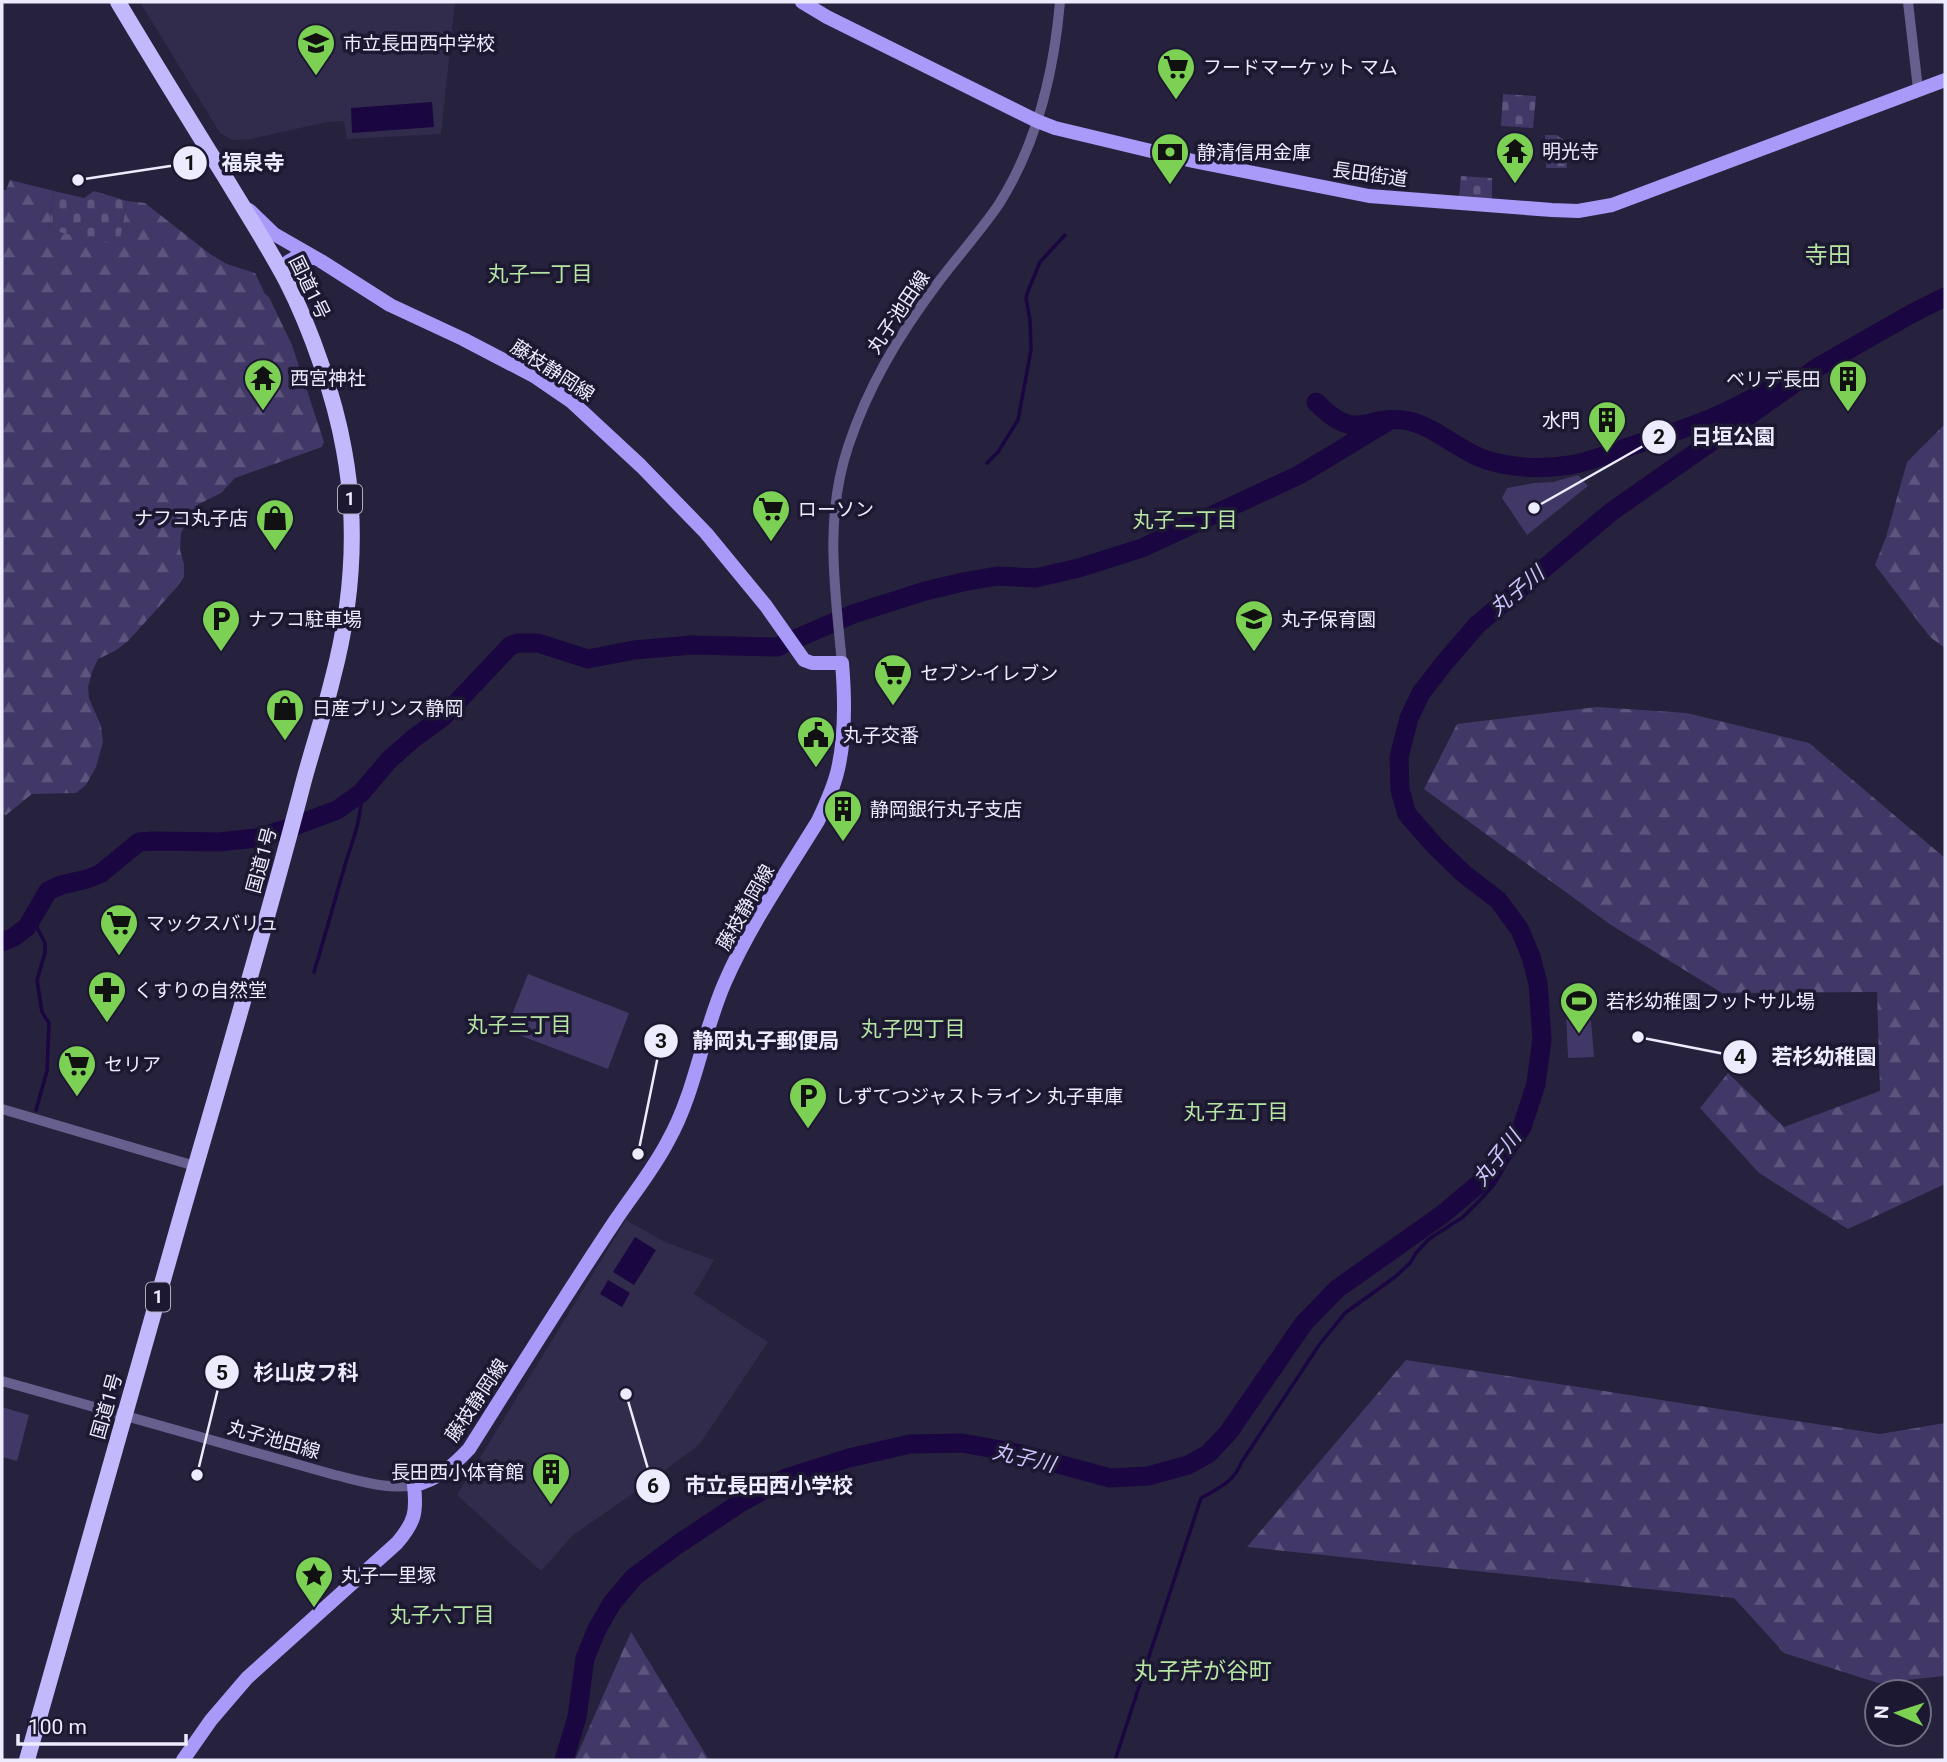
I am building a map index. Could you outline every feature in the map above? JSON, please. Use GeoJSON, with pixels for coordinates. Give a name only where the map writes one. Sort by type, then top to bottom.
{"type":"FeatureCollection","features":[{"type":"Feature","properties":{"kind":"highway","name":"国道1号"},"geometry":{"type":"LineString","coordinates":[[27,1760],[333,678],[345,619],[352,554],[345,456],[334,408],[308,331],[287,282],[118,2]]}},
{"type":"Feature","properties":{"kind":"main road","name":"長田街道"},"geometry":{"type":"LineString","coordinates":[[802,2],[1037,121],[1080,135],[1193,161],[1369,196],[1510,208],[1578,211],[1603,207],[1945,80]]}},
{"type":"Feature","properties":{"kind":"main road","name":"藤枝静岡線"},"geometry":{"type":"LineString","coordinates":[[240,202],[274,234],[390,305],[534,376],[572,402],[641,466],[706,533],[766,606],[804,660],[812,663],[842,663],[843,737],[832,789],[818,821],[754,926],[725,981],[711,1015],[685,1107],[667,1144],[609,1229],[469,1449],[444,1472],[426,1483],[414,1485]]}},
{"type":"Feature","properties":{"kind":"main road"},"geometry":{"type":"LineString","coordinates":[[287,282],[285,265],[290,259],[310,257],[321,261]]}},
{"type":"Feature","properties":{"kind":"main road"},"geometry":{"type":"LineString","coordinates":[[183,1760],[211,1720],[247,1678],[397,1543],[410,1528],[416,1503],[414,1485]]}},
{"type":"Feature","properties":{"kind":"street","name":"丸子池田線"},"geometry":{"type":"LineString","coordinates":[[842,663],[833,561],[836,500],[848,447],[874,380],[907,327],[999,204],[1020,164],[1037,121],[1051,72],[1060,2]]}},
{"type":"Feature","properties":{"kind":"street"},"geometry":{"type":"LineString","coordinates":[[1909,2],[1918,89]]}},
{"type":"Feature","properties":{"kind":"street"},"geometry":{"type":"LineString","coordinates":[[2,1109],[195,1166]]}},
{"type":"Feature","properties":{"kind":"street","name":"丸子池田線"},"geometry":{"type":"LineString","coordinates":[[2,1381],[377,1485],[414,1485]]}},
{"type":"Feature","properties":{"kind":"shaded area","name":"市立長田西中学校"},"geometry":{"type":"Polygon","coordinates":[[[140,2],[455,2],[441,134],[347,139],[344,121],[327,122],[251,139],[232,140],[220,133],[140,2]]]}},
{"type":"Feature","properties":{"kind":"shaded area"},"geometry":{"type":"Polygon","coordinates":[[[432,102],[434,127],[352,133],[351,108],[432,102]]]}},
{"type":"Feature","properties":{"kind":"shaded area"},"geometry":{"type":"Polygon","coordinates":[[[626,1220],[665,1242],[714,1260],[694,1294],[768,1342],[699,1445],[573,1535],[541,1571],[457,1495],[626,1220]]]}},
{"type":"Feature","properties":{"kind":"shaded area"},"geometry":{"type":"Polygon","coordinates":[[[635,1237],[656,1250],[634,1285],[613,1272],[635,1237]]]}},
{"type":"Feature","properties":{"kind":"shaded area"},"geometry":{"type":"Polygon","coordinates":[[[608,1280],[630,1293],[622,1307],[600,1294],[608,1280]]]}},
{"type":"Feature","properties":{"kind":"green space"},"geometry":{"type":"Polygon","coordinates":[[[1503,94],[1536,96],[1533,128],[1501,126],[1503,94]]]}},
{"type":"Feature","properties":{"kind":"green space"},"geometry":{"type":"Polygon","coordinates":[[[1545,135],[1556,135],[1566,141],[1567,168],[1546,168],[1545,135]]]}},
{"type":"Feature","properties":{"kind":"green space"},"geometry":{"type":"Polygon","coordinates":[[[1461,176],[1492,178],[1492,199],[1459,197],[1461,176]]]}},
{"type":"Feature","properties":{"kind":"green space"},"geometry":{"type":"Polygon","coordinates":[[[10,180],[54,191],[49,230],[119,244],[127,201],[145,203],[210,254],[227,264],[255,273],[292,345],[324,442],[322,447],[235,478],[221,493],[199,504],[191,513],[181,533],[180,550],[184,577],[128,641],[98,659],[92,672],[88,687],[89,698],[101,726],[103,742],[96,767],[86,785],[76,793],[32,794],[6,815],[2,814],[2,190],[6,190],[10,180]]]}},
{"type":"Feature","properties":{"kind":"green space"},"geometry":{"type":"Polygon","coordinates":[[[54,191],[84,198],[94,191],[127,201],[119,245],[49,230],[54,191]]]}},
{"type":"Feature","properties":{"kind":"green space"},"geometry":{"type":"Polygon","coordinates":[[[1945,424],[1945,648],[1930,637],[1875,565],[1886,537],[1907,462],[1945,424]]]}},
{"type":"Feature","properties":{"kind":"green space"},"geometry":{"type":"Polygon","coordinates":[[[1578,475],[1588,486],[1527,535],[1502,498],[1507,488],[1553,482],[1578,475]]]}},
{"type":"Feature","properties":{"kind":"green space"},"geometry":{"type":"Polygon","coordinates":[[[1597,707],[1687,713],[1809,743],[1945,858],[1945,1184],[1848,1229],[1759,1173],[1700,1108],[1728,1073],[1784,1127],[1880,1091],[1877,992],[1722,993],[1611,925],[1424,789],[1457,724],[1597,707]]]}},
{"type":"Feature","properties":{"kind":"green space"},"geometry":{"type":"Polygon","coordinates":[[[528,974],[629,1013],[608,1069],[506,1030],[528,974]]]}},
{"type":"Feature","properties":{"kind":"green space","name":"若杉幼稚園フットサル場"},"geometry":{"type":"Polygon","coordinates":[[[1590,1008],[1594,1057],[1568,1058],[1566,1012],[1590,1008]]]}},
{"type":"Feature","properties":{"kind":"green space"},"geometry":{"type":"Polygon","coordinates":[[[1406,1360],[1880,1434],[1945,1423],[1945,1676],[1863,1678],[1784,1653],[1734,1598],[1247,1547],[1406,1360]]]}},
{"type":"Feature","properties":{"kind":"green space"},"geometry":{"type":"Polygon","coordinates":[[[2,1407],[29,1415],[17,1461],[2,1457],[2,1407]]]}},
{"type":"Feature","properties":{"kind":"green space"},"geometry":{"type":"Polygon","coordinates":[[[631,1632],[709,1760],[575,1760],[631,1632]]]}},
{"type":"Feature","properties":{"kind":"waterway"},"geometry":{"type":"LineString","coordinates":[[987,463],[998,452],[1018,420],[1031,350],[1026,298],[1028,291],[1040,262],[1065,235]]}},
{"type":"Feature","properties":{"kind":"waterway","name":"丸子川"},"geometry":{"type":"LineString","coordinates":[[564,1760],[577,1717],[585,1658],[612,1603],[634,1577],[740,1503],[786,1478],[849,1458],[910,1444],[962,1443],[1017,1453],[1110,1478],[1148,1476],[1188,1465],[1208,1454],[1228,1433],[1304,1323],[1337,1289],[1443,1214],[1487,1177],[1522,1127],[1536,1084],[1542,1039],[1538,983],[1520,930],[1498,900],[1464,874],[1407,814],[1400,790],[1399,757],[1409,718],[1421,693],[1477,625],[1611,512],[1818,367],[1945,297]]}},
{"type":"Feature","properties":{"kind":"waterway"},"geometry":{"type":"LineString","coordinates":[[1316,402],[1342,422],[1362,425],[1382,420],[1409,421],[1420,424],[1490,461],[1540,467],[1585,462],[1679,431],[1769,390]]}},
{"type":"Feature","properties":{"kind":"waterway"},"geometry":{"type":"LineString","coordinates":[[2,942],[27,927],[48,891],[100,874],[139,842],[219,842],[256,838],[337,810],[361,793],[389,760],[414,738],[443,717],[510,646],[518,643],[538,643],[588,659],[634,650],[692,645],[777,647],[853,614],[925,591],[997,576],[1035,578],[1079,568],[1142,548],[1299,475],[1390,420]]}},
{"type":"Feature","properties":{"kind":"waterway"},"geometry":{"type":"LineString","coordinates":[[314,972],[356,828],[361,793]]}},
{"type":"Feature","properties":{"kind":"waterway"},"geometry":{"type":"LineString","coordinates":[[32,918],[45,943],[45,953],[37,980],[42,1012],[49,1023],[47,1071],[36,1110]]}},
{"type":"Feature","properties":{"kind":"waterway"},"geometry":{"type":"LineString","coordinates":[[1115,1760],[1201,1498],[1225,1484],[1234,1475],[1319,1345],[1345,1313],[1395,1277],[1429,1239],[1463,1217],[1482,1198],[1503,1169],[1522,1127]]}},
{"type":"Feature","properties":{"kind":"place","name":"市立長田西中学校"},"geometry":{"type":"Point","coordinates":[316,77]}},
{"type":"Feature","properties":{"kind":"place","name":"フードマーケット マム"},"geometry":{"type":"Point","coordinates":[1176,101]}},
{"type":"Feature","properties":{"kind":"place","name":"福泉寺"},"geometry":{"type":"Point","coordinates":[78,180]}},
{"type":"Feature","properties":{"kind":"place","name":"明光寺"},"geometry":{"type":"Point","coordinates":[1515,185]}},
{"type":"Feature","properties":{"kind":"place","name":"静清信用金庫"},"geometry":{"type":"Point","coordinates":[1170,186]}},
{"type":"Feature","properties":{"kind":"place","name":"西宮神社"},"geometry":{"type":"Point","coordinates":[263,412]}},
{"type":"Feature","properties":{"kind":"place","name":"ベリデ長田"},"geometry":{"type":"Point","coordinates":[1848,413]}},
{"type":"Feature","properties":{"kind":"place","name":"水門"},"geometry":{"type":"Point","coordinates":[1607,454]}},
{"type":"Feature","properties":{"kind":"place","name":"日垣公園"},"geometry":{"type":"Point","coordinates":[1534,508]}},
{"type":"Feature","properties":{"kind":"place","name":"ローソン"},"geometry":{"type":"Point","coordinates":[771,543]}},
{"type":"Feature","properties":{"kind":"place","name":"ナフコ丸子店"},"geometry":{"type":"Point","coordinates":[275,552]}},
{"type":"Feature","properties":{"kind":"place","name":"ナフコ駐車場"},"geometry":{"type":"Point","coordinates":[221,653]}},
{"type":"Feature","properties":{"kind":"place","name":"丸子保育園"},"geometry":{"type":"Point","coordinates":[1254,653]}},
{"type":"Feature","properties":{"kind":"place","name":"セブン-イレブン"},"geometry":{"type":"Point","coordinates":[893,707]}},
{"type":"Feature","properties":{"kind":"place","name":"日産プリンス静岡"},"geometry":{"type":"Point","coordinates":[285,742]}},
{"type":"Feature","properties":{"kind":"place","name":"丸子交番"},"geometry":{"type":"Point","coordinates":[816,769]}},
{"type":"Feature","properties":{"kind":"place","name":"静岡銀行丸子支店"},"geometry":{"type":"Point","coordinates":[843,843]}},
{"type":"Feature","properties":{"kind":"place","name":"マックスバリュ"},"geometry":{"type":"Point","coordinates":[119,957]}},
{"type":"Feature","properties":{"kind":"place","name":"くすりの自然堂"},"geometry":{"type":"Point","coordinates":[107,1024]}},
{"type":"Feature","properties":{"kind":"place","name":"若杉幼稚園フットサル場"},"geometry":{"type":"Point","coordinates":[1579,1035]}},
{"type":"Feature","properties":{"kind":"place","name":"若杉幼稚園"},"geometry":{"type":"Point","coordinates":[1638,1037]}},
{"type":"Feature","properties":{"kind":"place","name":"セリア"},"geometry":{"type":"Point","coordinates":[77,1098]}},
{"type":"Feature","properties":{"kind":"place","name":"しずてつジャストライン 丸子車庫"},"geometry":{"type":"Point","coordinates":[808,1130]}},
{"type":"Feature","properties":{"kind":"place","name":"静岡丸子郵便局"},"geometry":{"type":"Point","coordinates":[638,1154]}},
{"type":"Feature","properties":{"kind":"place","name":"市立長田西小学校"},"geometry":{"type":"Point","coordinates":[626,1394]}},
{"type":"Feature","properties":{"kind":"place","name":"杉山皮フ科"},"geometry":{"type":"Point","coordinates":[197,1475]}},
{"type":"Feature","properties":{"kind":"place","name":"長田西小体育館"},"geometry":{"type":"Point","coordinates":[551,1506]}},
{"type":"Feature","properties":{"kind":"place","name":"丸子一里塚"},"geometry":{"type":"Point","coordinates":[314,1609]}},
{"type":"Feature","properties":{"kind":"district","name":"寺田"},"geometry":{"type":"Point","coordinates":[1828,255]}},
{"type":"Feature","properties":{"kind":"district","name":"丸子一丁目"},"geometry":{"type":"Point","coordinates":[540,274]}},
{"type":"Feature","properties":{"kind":"district","name":"丸子二丁目"},"geometry":{"type":"Point","coordinates":[1185,520]}},
{"type":"Feature","properties":{"kind":"district","name":"丸子三丁目"},"geometry":{"type":"Point","coordinates":[519,1025]}},
{"type":"Feature","properties":{"kind":"district","name":"丸子四丁目"},"geometry":{"type":"Point","coordinates":[913,1029]}},
{"type":"Feature","properties":{"kind":"district","name":"丸子五丁目"},"geometry":{"type":"Point","coordinates":[1236,1112]}},
{"type":"Feature","properties":{"kind":"district","name":"丸子六丁目"},"geometry":{"type":"Point","coordinates":[442,1615]}},
{"type":"Feature","properties":{"kind":"district","name":"丸子芹が谷町"},"geometry":{"type":"Point","coordinates":[1203,1671]}}]}
